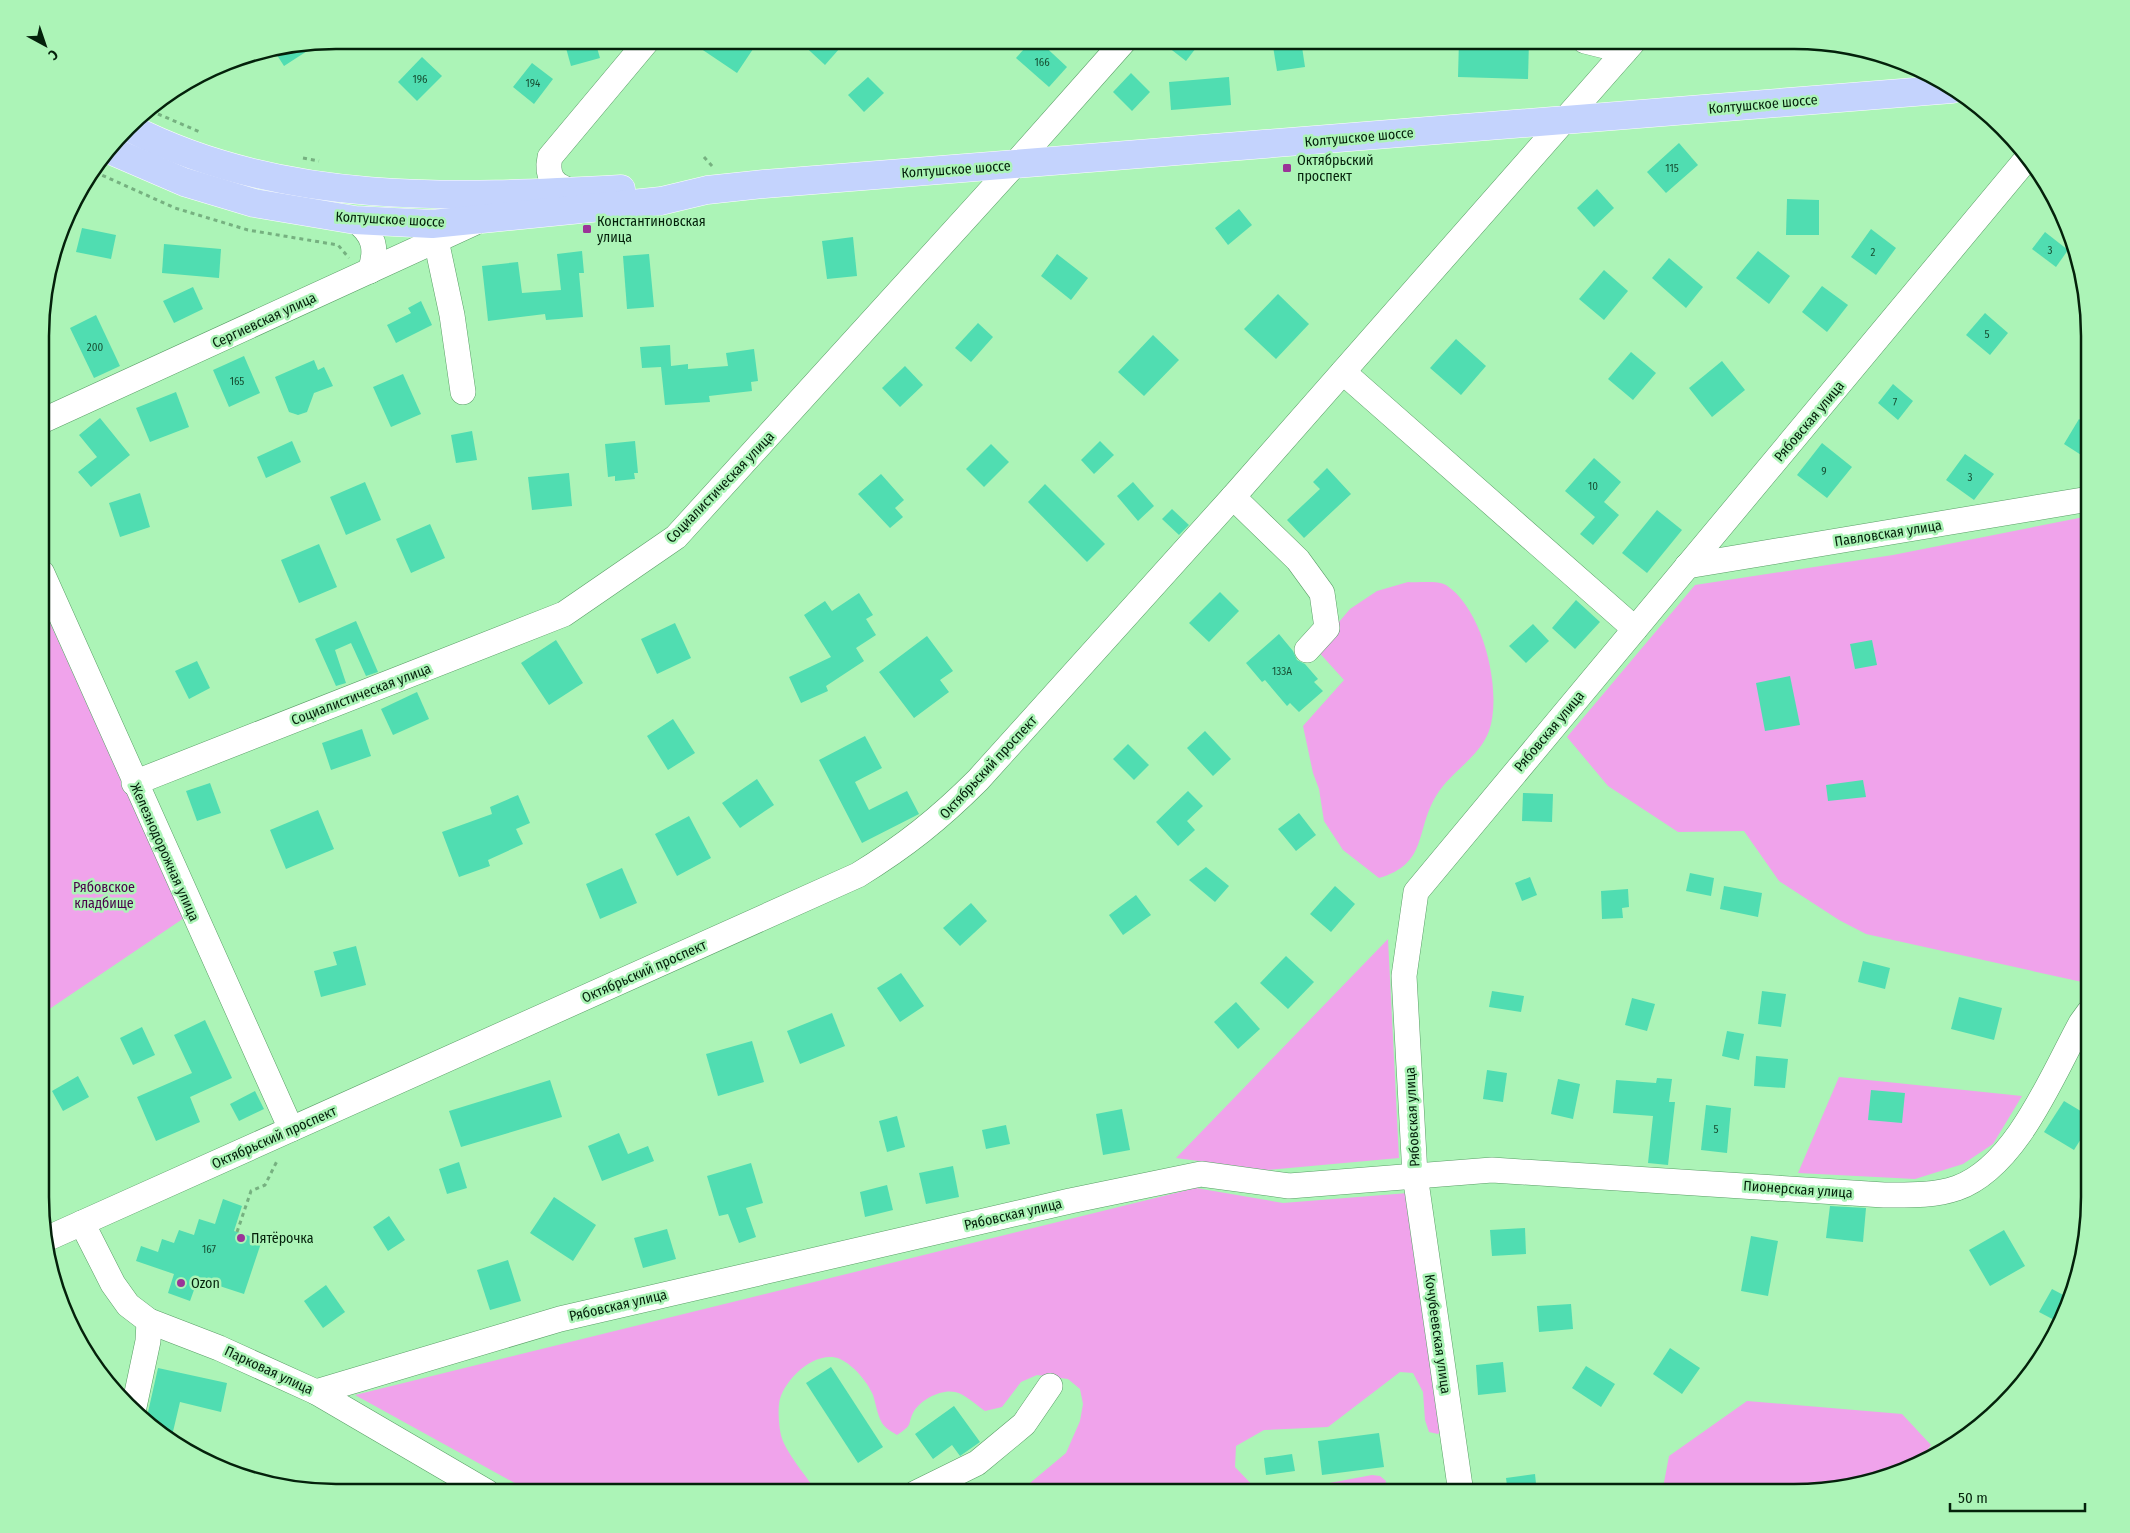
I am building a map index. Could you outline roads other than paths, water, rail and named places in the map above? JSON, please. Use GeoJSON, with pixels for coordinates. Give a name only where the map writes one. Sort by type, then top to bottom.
{"type":"FeatureCollection","features":[{"type":"Feature","properties":{"kind":"main road","name":"Колтушское шоссе"},"geometry":{"type":"LineString","coordinates":[[115,152],[184,182],[254,203],[355,220],[432,224],[662,201],[707,190],[1942,90]]}},
{"type":"Feature","properties":{"kind":"main road","name":"Колтушское шоссе"},"geometry":{"type":"LineString","coordinates":[[136,130],[195,156],[261,176],[359,192],[433,195],[663,186],[707,190]]}},
{"type":"Feature","properties":{"kind":"street"},"geometry":{"type":"LineString","coordinates":[[572,191],[560,188],[551,180],[548,169],[550,157],[640,49]]}},
{"type":"Feature","properties":{"kind":"street","name":"Социалистическая улица"},"geometry":{"type":"LineString","coordinates":[[134,783],[564,614],[676,537],[1117,49]]}},
{"type":"Feature","properties":{"kind":"street","name":"Октябрьский проспект"},"geometry":{"type":"LineString","coordinates":[[51,1237],[858,875],[899,850],[940,818],[978,780],[1233,497],[1626,49]]}},
{"type":"Feature","properties":{"kind":"street","name":"Рябовская улица"},"geometry":{"type":"LineString","coordinates":[[316,1392],[560,1319],[1060,1203],[1201,1174],[1288,1186],[1414,1175],[1404,976],[1416,892],[2023,163]]}},
{"type":"Feature","properties":{"kind":"street","name":"Сергиевская улица"},"geometry":{"type":"LineString","coordinates":[[49,418],[485,218]]}},
{"type":"Feature","properties":{"kind":"street"},"geometry":{"type":"LineString","coordinates":[[355,220],[367,229],[374,242],[375,257],[370,271]]}},
{"type":"Feature","properties":{"kind":"street"},"geometry":{"type":"LineString","coordinates":[[436,240],[452,315],[463,392]]}},
{"type":"Feature","properties":{"kind":"street"},"geometry":{"type":"LineString","coordinates":[[1343,372],[1635,629]]}},
{"type":"Feature","properties":{"kind":"street"},"geometry":{"type":"LineString","coordinates":[[1233,497],[1298,560],[1322,593],[1326,628],[1306,650]]}},
{"type":"Feature","properties":{"kind":"street","name":"Павловская улица"},"geometry":{"type":"LineString","coordinates":[[1687,566],[2081,500]]}},
{"type":"Feature","properties":{"kind":"street","name":"Железнодорожная улица"},"geometry":{"type":"LineString","coordinates":[[49,589],[134,783],[291,1129]]}},
{"type":"Feature","properties":{"kind":"street","name":"Пионерская улица"},"geometry":{"type":"LineString","coordinates":[[1414,1175],[1492,1170],[1884,1195],[1923,1195],[1956,1188],[1984,1175],[2009,1149],[2042,1096],[2081,1022]]}},
{"type":"Feature","properties":{"kind":"street","name":"Кочубеевская улица"},"geometry":{"type":"LineString","coordinates":[[1414,1175],[1460,1484]]}},
{"type":"Feature","properties":{"kind":"street","name":"Парковая улица"},"geometry":{"type":"LineString","coordinates":[[82,1223],[112,1284],[128,1305],[149,1320],[219,1348],[316,1392],[472,1484]]}},
{"type":"Feature","properties":{"kind":"street"},"geometry":{"type":"LineString","coordinates":[[135,1402],[148,1341],[149,1320]]}},
{"type":"Feature","properties":{"kind":"street"},"geometry":{"type":"LineString","coordinates":[[934,1484],[976,1463],[1024,1424],[1050,1386]]}},
{"type":"Feature","properties":{"kind":"place","name":"Октябрьский проспект"},"geometry":{"type":"Point","coordinates":[1287,168]}},
{"type":"Feature","properties":{"kind":"place","name":"Константиновская улица"},"geometry":{"type":"Point","coordinates":[587,229]}},
{"type":"Feature","properties":{"kind":"place","name":"Пятёрочка"},"geometry":{"type":"Point","coordinates":[241,1238]}},
{"type":"Feature","properties":{"kind":"place","name":"Ozon"},"geometry":{"type":"Point","coordinates":[181,1283]}},
{"type":"Feature","properties":{"kind":"park label","name":"Рябовское кладбище"},"geometry":{"type":"Point","coordinates":[104,896]}}]}
